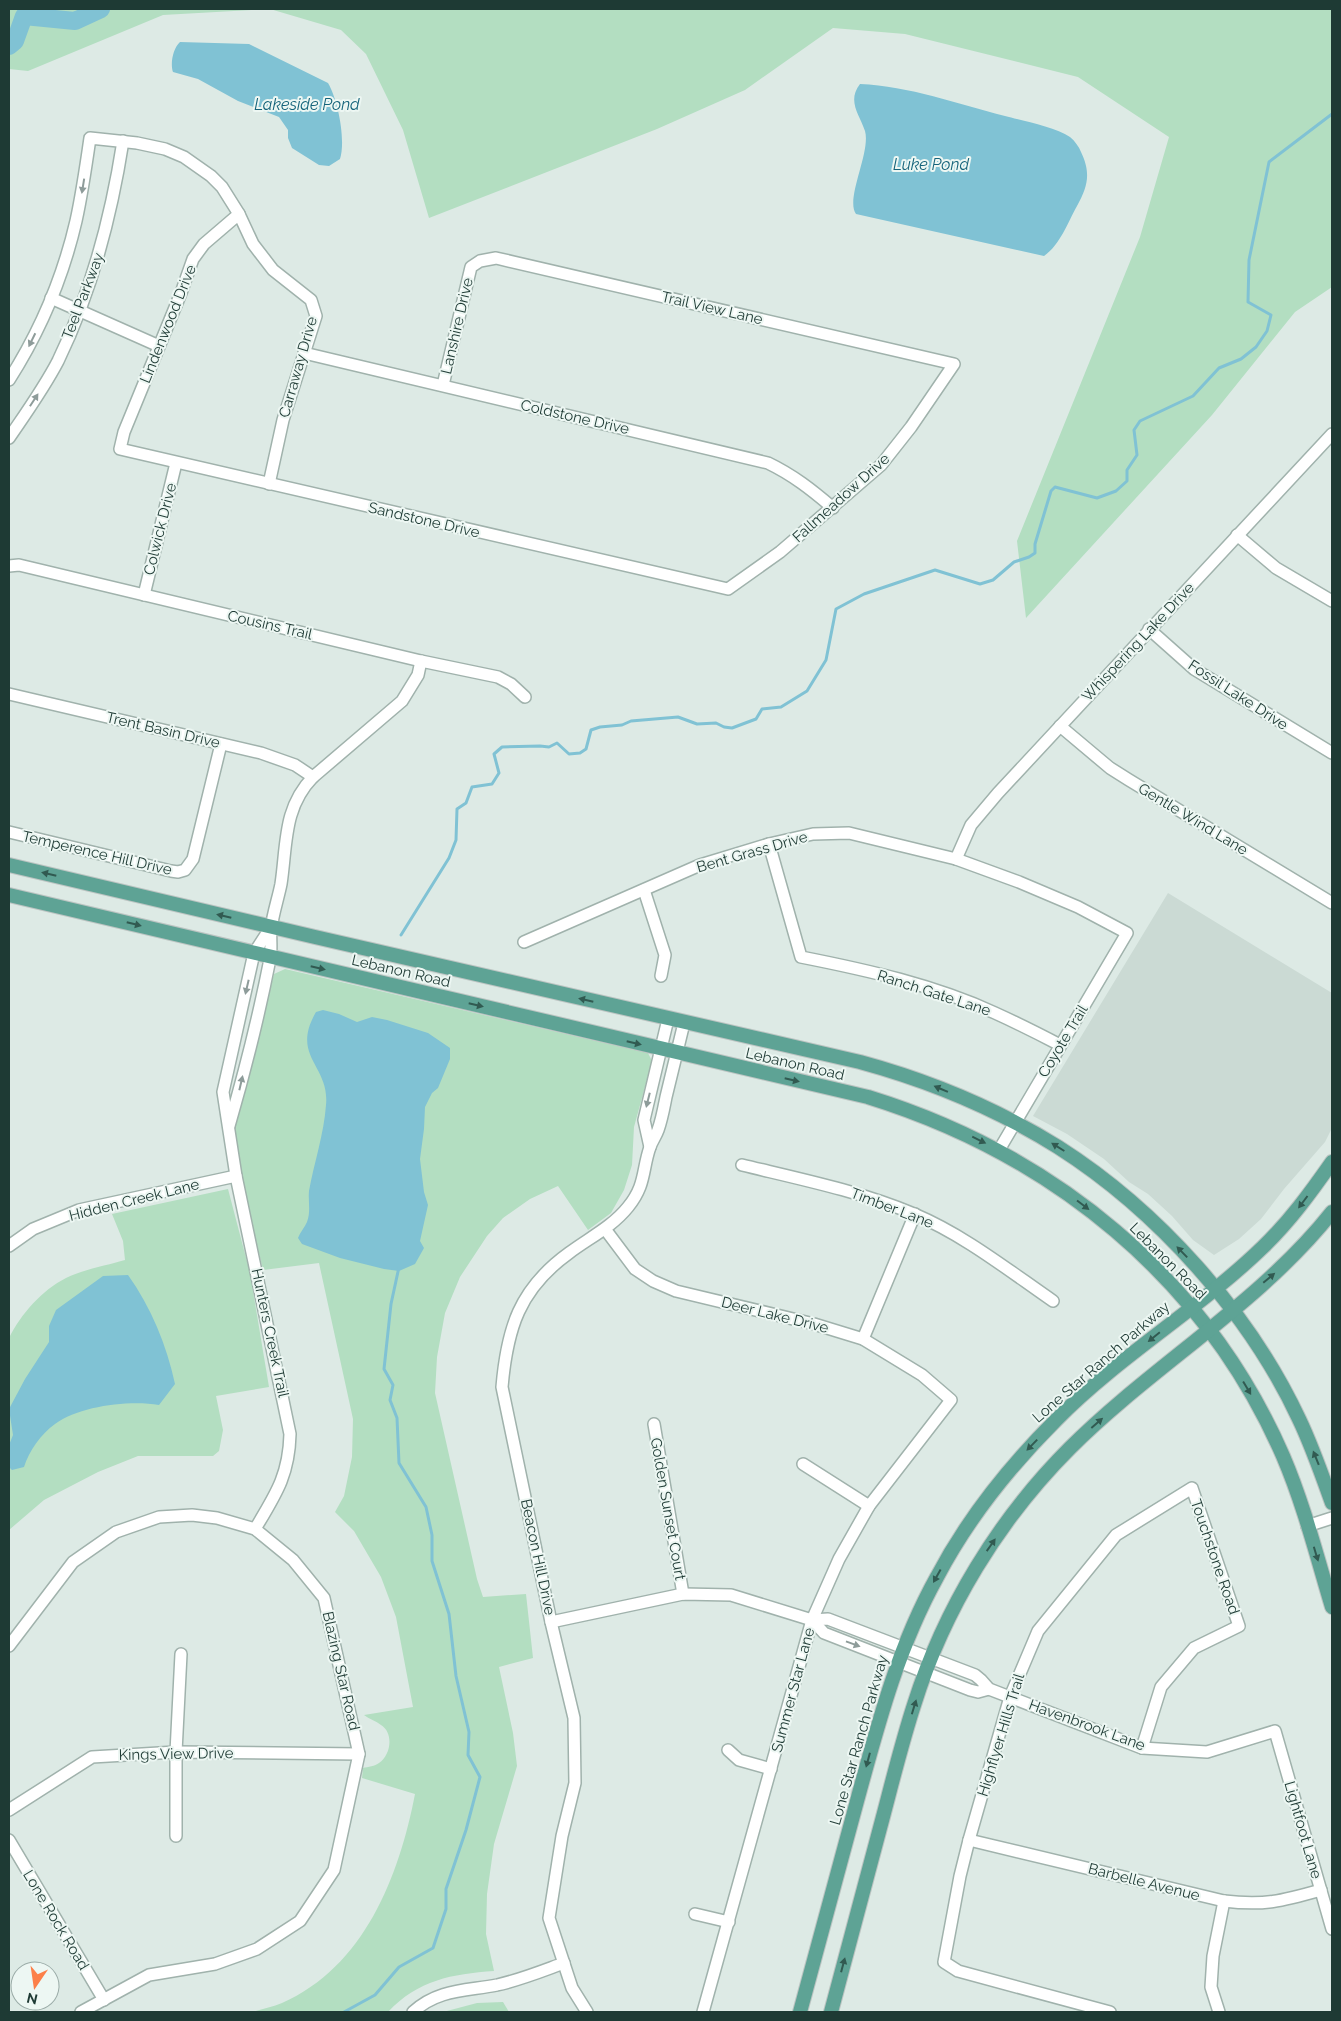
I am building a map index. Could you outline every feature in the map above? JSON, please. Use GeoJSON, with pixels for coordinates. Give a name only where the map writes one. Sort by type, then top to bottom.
{"type":"FeatureCollection","features":[{"type":"Feature","properties":{"kind":"main road","name":"Lebanon Road"},"geometry":{"type":"LineString","coordinates":[[9,865],[895,1071],[959,1096],[1015,1122],[1058,1147],[1115,1188],[1164,1233],[1215,1288],[1267,1361],[1299,1418],[1332,1503]]}},
{"type":"Feature","properties":{"kind":"main road","name":"Lebanon Road"},"geometry":{"type":"LineString","coordinates":[[9,895],[868,1097],[927,1116],[998,1150],[1065,1191],[1100,1218],[1143,1255],[1192,1306],[1209,1328],[1248,1389],[1271,1431],[1292,1481],[1332,1607]]}},
{"type":"Feature","properties":{"kind":"main road","name":"Lone Star Ranch Parkway"},"geometry":{"type":"LineString","coordinates":[[800,2012],[879,1720],[898,1661],[927,1596],[949,1555],[1008,1471],[1057,1418],[1105,1376],[1249,1260],[1283,1227],[1332,1162]]}},
{"type":"Feature","properties":{"kind":"main road"},"geometry":{"type":"LineString","coordinates":[[831,2012],[914,1704],[946,1625],[972,1574],[1002,1528],[1035,1486],[1086,1432],[1284,1266],[1332,1212]]}},
{"type":"Feature","properties":{"kind":"street","name":"Carraway Drive"},"geometry":{"type":"LineString","coordinates":[[90,138],[165,148],[184,157],[212,176],[222,187],[239,214],[253,244],[273,270],[311,300],[316,316],[283,420],[269,484]]}},
{"type":"Feature","properties":{"kind":"street","name":"Teel Parkway"},"geometry":{"type":"LineString","coordinates":[[9,380],[21,361],[51,298],[76,222],[90,138]]}},
{"type":"Feature","properties":{"kind":"street","name":"Teel Parkway"},"geometry":{"type":"LineString","coordinates":[[9,438],[53,369],[91,281],[115,192],[123,141]]}},
{"type":"Feature","properties":{"kind":"street","name":"Lindenwood Drive"},"geometry":{"type":"LineString","coordinates":[[120,449],[124,432],[193,259],[204,244],[239,214]]}},
{"type":"Feature","properties":{"kind":"street","name":"Trail View Lane"},"geometry":{"type":"LineString","coordinates":[[471,267],[480,261],[496,258],[954,364]]}},
{"type":"Feature","properties":{"kind":"street","name":"Lanshire Drive"},"geometry":{"type":"LineString","coordinates":[[443,385],[471,267]]}},
{"type":"Feature","properties":{"kind":"street"},"geometry":{"type":"LineString","coordinates":[[51,298],[159,346]]}},
{"type":"Feature","properties":{"kind":"street","name":"Coldstone Drive"},"geometry":{"type":"LineString","coordinates":[[304,353],[768,464],[790,473],[833,508]]}},
{"type":"Feature","properties":{"kind":"street","name":"Fallmeadow Drive"},"geometry":{"type":"LineString","coordinates":[[728,589],[780,552],[833,508],[880,465],[911,427],[954,364]]}},
{"type":"Feature","properties":{"kind":"street","name":"Whispering Lake Drive"},"geometry":{"type":"LineString","coordinates":[[956,859],[971,824],[1149,629],[1332,435]]}},
{"type":"Feature","properties":{"kind":"street","name":"Sandstone Drive"},"geometry":{"type":"LineString","coordinates":[[120,449],[728,589]]}},
{"type":"Feature","properties":{"kind":"street","name":"Colwick Drive"},"geometry":{"type":"LineString","coordinates":[[144,595],[176,462]]}},
{"type":"Feature","properties":{"kind":"street"},"geometry":{"type":"LineString","coordinates":[[1237,535],[1276,568],[1332,601]]}},
{"type":"Feature","properties":{"kind":"street","name":"Cousins Trail"},"geometry":{"type":"LineString","coordinates":[[9,566],[19,566],[420,661],[498,677],[511,684],[525,697]]}},
{"type":"Feature","properties":{"kind":"street","name":"Fossil Lake Drive"},"geometry":{"type":"LineString","coordinates":[[1149,629],[1194,669],[1332,753]]}},
{"type":"Feature","properties":{"kind":"street","name":"Hunters Creek Trail"},"geometry":{"type":"LineString","coordinates":[[227,1130],[238,1093],[270,957],[271,927],[281,883],[292,810],[303,787],[313,777],[402,701],[418,675],[420,661]]}},
{"type":"Feature","properties":{"kind":"street","name":"Trent Basin Drive"},"geometry":{"type":"LineString","coordinates":[[9,694],[261,753],[295,765],[313,777]]}},
{"type":"Feature","properties":{"kind":"street","name":"Gentle Wind Lane"},"geometry":{"type":"LineString","coordinates":[[1060,726],[1110,768],[1145,791],[1332,903]]}},
{"type":"Feature","properties":{"kind":"street","name":"Temperence Hill Drive"},"geometry":{"type":"LineString","coordinates":[[9,832],[171,871],[185,870],[193,859],[221,744]]}},
{"type":"Feature","properties":{"kind":"street","name":"Bent Grass Drive"},"geometry":{"type":"LineString","coordinates":[[524,942],[700,865],[769,844],[813,834],[849,833],[956,859],[1078,907],[1127,932]]}},
{"type":"Feature","properties":{"kind":"street","name":"Ranch Gate Lane"},"geometry":{"type":"LineString","coordinates":[[769,844],[801,957],[849,966],[922,985],[994,1012],[1060,1045]]}},
{"type":"Feature","properties":{"kind":"street"},"geometry":{"type":"LineString","coordinates":[[644,890],[665,955],[661,976]]}},
{"type":"Feature","properties":{"kind":"street","name":"Hunters Creek Trail"},"geometry":{"type":"LineString","coordinates":[[255,1529],[281,1485],[290,1456],[290,1434],[236,1176],[227,1130],[223,1092],[254,953],[271,927]]}},
{"type":"Feature","properties":{"kind":"street","name":"Coyote Trail"},"geometry":{"type":"LineString","coordinates":[[998,1150],[1127,932]]}},
{"type":"Feature","properties":{"kind":"street","name":"Beacon Hill Drive"},"geometry":{"type":"LineString","coordinates":[[650,1147],[644,1120],[668,1019]]}},
{"type":"Feature","properties":{"kind":"street","name":"Beacon Hill Drive"},"geometry":{"type":"LineString","coordinates":[[587,2012],[572,1988],[549,1918],[562,1836],[575,1783],[576,1742],[574,1718],[551,1622],[502,1387],[504,1366],[510,1336],[520,1307],[535,1286],[567,1254],[605,1229],[629,1206],[643,1182],[650,1147],[659,1129],[684,1023]]}},
{"type":"Feature","properties":{"kind":"street","name":"Timber Lane"},"geometry":{"type":"LineString","coordinates":[[742,1165],[853,1192],[915,1214],[970,1243],[1053,1300]]}},
{"type":"Feature","properties":{"kind":"street","name":"Hidden Creek Lane"},"geometry":{"type":"LineString","coordinates":[[9,1246],[33,1229],[79,1210],[236,1176]]}},
{"type":"Feature","properties":{"kind":"street"},"geometry":{"type":"LineString","coordinates":[[863,1340],[915,1214]]}},
{"type":"Feature","properties":{"kind":"street","name":"Deer Lake Drive"},"geometry":{"type":"LineString","coordinates":[[605,1229],[635,1268],[652,1281],[676,1291],[814,1324],[863,1340],[922,1375],[951,1400]]}},
{"type":"Feature","properties":{"kind":"street","name":"Summer Star Lane"},"geometry":{"type":"LineString","coordinates":[[702,2012],[729,1922],[812,1620],[839,1559],[869,1506],[951,1400]]}},
{"type":"Feature","properties":{"kind":"street","name":"Golden Sunset Court"},"geometry":{"type":"LineString","coordinates":[[654,1424],[683,1594]]}},
{"type":"Feature","properties":{"kind":"street"},"geometry":{"type":"LineString","coordinates":[[803,1464],[869,1506]]}},
{"type":"Feature","properties":{"kind":"street","name":"Touchstone Road"},"geometry":{"type":"LineString","coordinates":[[1142,1748],[1161,1687],[1194,1648],[1239,1626],[1192,1488]]}},
{"type":"Feature","properties":{"kind":"street","name":"Highflyer Hills Trail"},"geometry":{"type":"LineString","coordinates":[[1110,2012],[958,1971],[944,1962],[960,1876],[969,1840],[1010,1697],[1038,1631],[1116,1535],[1192,1488]]}},
{"type":"Feature","properties":{"kind":"street","name":"Blazing Star Road"},"geometry":{"type":"LineString","coordinates":[[9,1646],[73,1562],[116,1532],[159,1517],[192,1515],[217,1518],[255,1529],[293,1560],[324,1598],[359,1754]]}},
{"type":"Feature","properties":{"kind":"street"},"geometry":{"type":"LineString","coordinates":[[1307,1526],[1332,1518]]}},
{"type":"Feature","properties":{"kind":"street","name":"Havenbrook Lane"},"geometry":{"type":"LineString","coordinates":[[551,1622],[683,1594],[730,1594],[812,1620],[828,1619],[904,1647],[975,1675],[989,1689],[1142,1748],[1207,1752],[1275,1731]]}},
{"type":"Feature","properties":{"kind":"street","name":"Havenbrook Lane"},"geometry":{"type":"LineString","coordinates":[[812,1620],[824,1633],[970,1690],[978,1692],[989,1689]]}},
{"type":"Feature","properties":{"kind":"street"},"geometry":{"type":"LineString","coordinates":[[176,1836],[176,1752],[181,1654]]}},
{"type":"Feature","properties":{"kind":"street","name":"Lightfoot Lane"},"geometry":{"type":"LineString","coordinates":[[1275,1731],[1332,1929]]}},
{"type":"Feature","properties":{"kind":"street"},"geometry":{"type":"LineString","coordinates":[[728,1750],[739,1760],[771,1769]]}},
{"type":"Feature","properties":{"kind":"street","name":"Kings View Drive"},"geometry":{"type":"LineString","coordinates":[[9,1810],[92,1757],[176,1752],[359,1754]]}},
{"type":"Feature","properties":{"kind":"street"},"geometry":{"type":"LineString","coordinates":[[81,2012],[150,1975],[215,1964],[257,1949],[300,1921],[334,1870],[359,1754]]}},
{"type":"Feature","properties":{"kind":"street","name":"Lone Rock Road"},"geometry":{"type":"LineString","coordinates":[[9,1840],[104,2000]]}},
{"type":"Feature","properties":{"kind":"street","name":"Barbelle Avenue"},"geometry":{"type":"LineString","coordinates":[[969,1840],[1224,1901],[1263,1904],[1279,1902],[1321,1890]]}},
{"type":"Feature","properties":{"kind":"street"},"geometry":{"type":"LineString","coordinates":[[1220,2012],[1211,1987],[1213,1956],[1224,1901]]}},
{"type":"Feature","properties":{"kind":"street"},"geometry":{"type":"LineString","coordinates":[[695,1914],[729,1922]]}},
{"type":"Feature","properties":{"kind":"street"},"geometry":{"type":"LineString","coordinates":[[414,2012],[420,2006],[448,1992],[511,1981],[564,1963]]}},
{"type":"Feature","properties":{"kind":"shaded area"},"geometry":{"type":"Polygon","coordinates":[[[1168,893],[1332,993],[1332,1128],[1325,1142],[1261,1219],[1239,1239],[1214,1255],[1193,1240],[1172,1216],[1148,1194],[1129,1182],[1104,1159],[1067,1134],[1033,1116],[1168,893]]]}},
{"type":"Feature","properties":{"kind":"green space"},"geometry":{"type":"Polygon","coordinates":[[[9,9],[270,9],[163,15],[28,71],[9,69],[9,9]]]}},
{"type":"Feature","properties":{"kind":"green space"},"geometry":{"type":"Polygon","coordinates":[[[270,9],[1332,9],[1332,287],[1295,312],[1212,415],[1026,618],[1017,541],[1140,237],[1169,137],[1078,77],[905,34],[833,28],[745,90],[657,129],[429,218],[403,130],[366,54],[341,30],[270,9]]]}},
{"type":"Feature","properties":{"kind":"green space"},"geometry":{"type":"Polygon","coordinates":[[[285,969],[648,1053],[652,1061],[634,1127],[632,1165],[624,1190],[611,1213],[588,1230],[558,1186],[530,1199],[503,1218],[487,1236],[460,1277],[445,1313],[437,1357],[435,1393],[477,1579],[483,1597],[526,1594],[533,1658],[499,1667],[513,1733],[517,1766],[494,1844],[487,1894],[486,1934],[494,1971],[450,1977],[424,1986],[399,2001],[388,2012],[252,2012],[282,2003],[311,1987],[335,1967],[356,1943],[388,1887],[399,1857],[415,1794],[362,1778],[363,1768],[379,1763],[386,1755],[389,1744],[388,1733],[385,1729],[364,1715],[413,1707],[396,1617],[381,1577],[354,1531],[335,1512],[344,1496],[352,1457],[353,1419],[319,1263],[263,1270],[240,1172],[235,1127],[274,974],[285,969]]]}},
{"type":"Feature","properties":{"kind":"green space"},"geometry":{"type":"Polygon","coordinates":[[[228,1189],[250,1273],[269,1387],[216,1396],[223,1430],[219,1451],[213,1456],[138,1456],[98,1472],[44,1500],[9,1530],[9,1338],[14,1329],[33,1304],[57,1283],[80,1273],[125,1260],[123,1241],[112,1214],[228,1189]]]}},
{"type":"Feature","properties":{"kind":"green space"},"geometry":{"type":"Polygon","coordinates":[[[503,2002],[509,2012],[443,2012],[477,2003],[503,2002]]]}},
{"type":"Feature","properties":{"kind":"water","name":"Lakeside Pond"},"geometry":{"type":"Polygon","coordinates":[[[180,42],[249,44],[328,83],[335,99],[340,120],[342,151],[340,159],[329,166],[319,165],[292,148],[288,138],[288,130],[279,117],[238,101],[198,79],[173,72],[173,56],[180,42]]]}},
{"type":"Feature","properties":{"kind":"water","name":"Luke Pond"},"geometry":{"type":"Polygon","coordinates":[[[860,84],[897,88],[933,96],[1048,127],[1064,133],[1074,140],[1086,166],[1086,186],[1081,199],[1055,246],[1044,256],[856,214],[853,207],[854,198],[866,140],[865,131],[854,102],[856,90],[860,84]]]}},
{"type":"Feature","properties":{"kind":"water"},"geometry":{"type":"Polygon","coordinates":[[[323,1010],[339,1014],[357,1022],[372,1017],[387,1020],[428,1033],[450,1048],[450,1059],[438,1088],[432,1093],[425,1107],[420,1159],[424,1192],[428,1205],[420,1241],[424,1248],[415,1264],[399,1271],[340,1258],[302,1244],[298,1238],[308,1218],[309,1191],[325,1116],[326,1091],[309,1051],[307,1040],[309,1027],[316,1012],[323,1010]]]}},
{"type":"Feature","properties":{"kind":"water"},"geometry":{"type":"Polygon","coordinates":[[[128,1275],[144,1300],[157,1327],[168,1355],[175,1384],[159,1405],[134,1403],[105,1406],[65,1418],[50,1428],[40,1438],[24,1467],[12,1470],[9,1467],[9,1445],[13,1435],[9,1409],[25,1379],[49,1342],[49,1326],[56,1310],[103,1276],[128,1275]]]}},
{"type":"Feature","properties":{"kind":"waterway"},"geometry":{"type":"LineString","coordinates":[[9,46],[15,41],[24,16],[75,21],[101,9]]}},
{"type":"Feature","properties":{"kind":"waterway"},"geometry":{"type":"LineString","coordinates":[[401,935],[449,858],[456,840],[457,809],[466,803],[472,787],[492,784],[499,773],[494,754],[502,747],[549,747],[557,743],[569,754],[580,753],[586,749],[591,730],[600,727],[622,725],[631,721],[678,717],[697,724],[716,723],[732,728],[756,719],[762,709],[781,707],[807,691],[826,660],[836,609],[864,594],[935,570],[980,584],[993,580],[1014,562],[1035,553],[1035,544],[1051,491],[1055,487],[1097,498],[1116,491],[1127,481],[1127,470],[1137,455],[1134,430],[1140,421],[1193,396],[1219,368],[1241,359],[1256,347],[1267,331],[1271,315],[1248,302],[1249,260],[1269,162],[1332,114]]}},
{"type":"Feature","properties":{"kind":"waterway"},"geometry":{"type":"LineString","coordinates":[[344,2012],[375,1995],[399,1967],[433,1948],[446,1909],[446,1889],[466,1830],[480,1777],[468,1755],[469,1732],[456,1676],[449,1614],[432,1561],[432,1535],[426,1507],[399,1463],[397,1418],[390,1400],[393,1385],[384,1369],[391,1304],[399,1267]]}}]}
